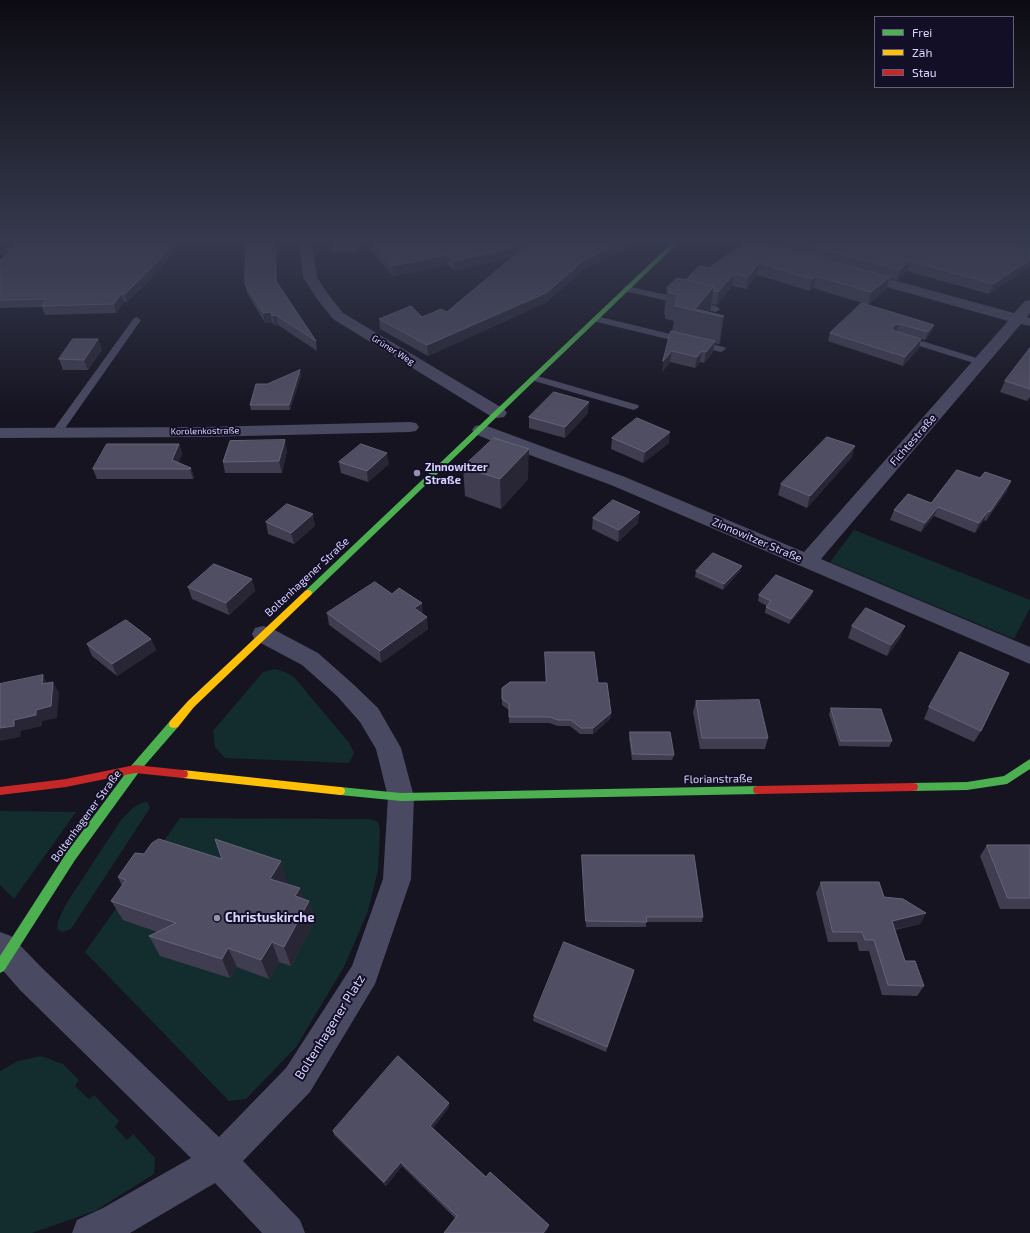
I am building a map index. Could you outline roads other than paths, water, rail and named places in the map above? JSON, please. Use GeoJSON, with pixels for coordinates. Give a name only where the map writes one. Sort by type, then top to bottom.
{"type":"FeatureCollection","features":[{"type":"Feature","properties":{"kind":"street","name":"Grüner Weg"},"geometry":{"type":"LineString","coordinates":[[326,301],[338,316],[498,413]]}},
{"type":"Feature","properties":{"kind":"street","name":"Boltenhagener Straße"},"geometry":{"type":"LineString","coordinates":[[3,956],[71,856],[135,769],[191,704],[481,430],[615,301]]}},
{"type":"Feature","properties":{"kind":"street"},"geometry":{"type":"LineString","coordinates":[[953,301],[1024,320]]}},
{"type":"Feature","properties":{"kind":"street","name":"Fichtestraße"},"geometry":{"type":"LineString","coordinates":[[808,561],[982,360],[1024,320],[1030,304]]}},
{"type":"Feature","properties":{"kind":"street","name":"Korolenkostraße"},"geometry":{"type":"LineString","coordinates":[[0,433],[203,432],[410,427]]}},
{"type":"Feature","properties":{"kind":"street","name":"Zinnowitzer Straße"},"geometry":{"type":"LineString","coordinates":[[481,430],[587,469],[1030,656]]}},
{"type":"Feature","properties":{"kind":"street","name":"Boltenhagener Platz"},"geometry":{"type":"LineString","coordinates":[[90,1233],[116,1221],[219,1162],[298,1080],[364,974],[397,879],[401,797],[388,748],[369,714],[345,690],[310,659],[264,634]]}},
{"type":"Feature","properties":{"kind":"street","name":"Florianstraße"},"geometry":{"type":"LineString","coordinates":[[401,797],[967,786],[1007,780],[1030,763]]}},
{"type":"Feature","properties":{"kind":"street"},"geometry":{"type":"LineString","coordinates":[[0,791],[66,783],[135,769],[401,797]]}},
{"type":"Feature","properties":{"kind":"street"},"geometry":{"type":"LineString","coordinates":[[3,956],[31,979],[219,1162],[287,1233]]}},
{"type":"Feature","properties":{"kind":"lane"},"geometry":{"type":"LineString","coordinates":[[678,301],[716,309]]}},
{"type":"Feature","properties":{"kind":"lane"},"geometry":{"type":"LineString","coordinates":[[596,319],[721,349]]}},
{"type":"Feature","properties":{"kind":"lane"},"geometry":{"type":"LineString","coordinates":[[57,432],[137,320]]}},
{"type":"Feature","properties":{"kind":"lane"},"geometry":{"type":"LineString","coordinates":[[899,333],[982,360]]}},
{"type":"Feature","properties":{"kind":"lane"},"geometry":{"type":"LineString","coordinates":[[534,378],[634,407]]}},
{"type":"Feature","properties":{"kind":"place","name":"Zinnowitzer Straße"},"geometry":{"type":"Point","coordinates":[417,473]}},
{"type":"Feature","properties":{"kind":"place","name":"Christuskirche"},"geometry":{"type":"Point","coordinates":[217,918]}}]}
